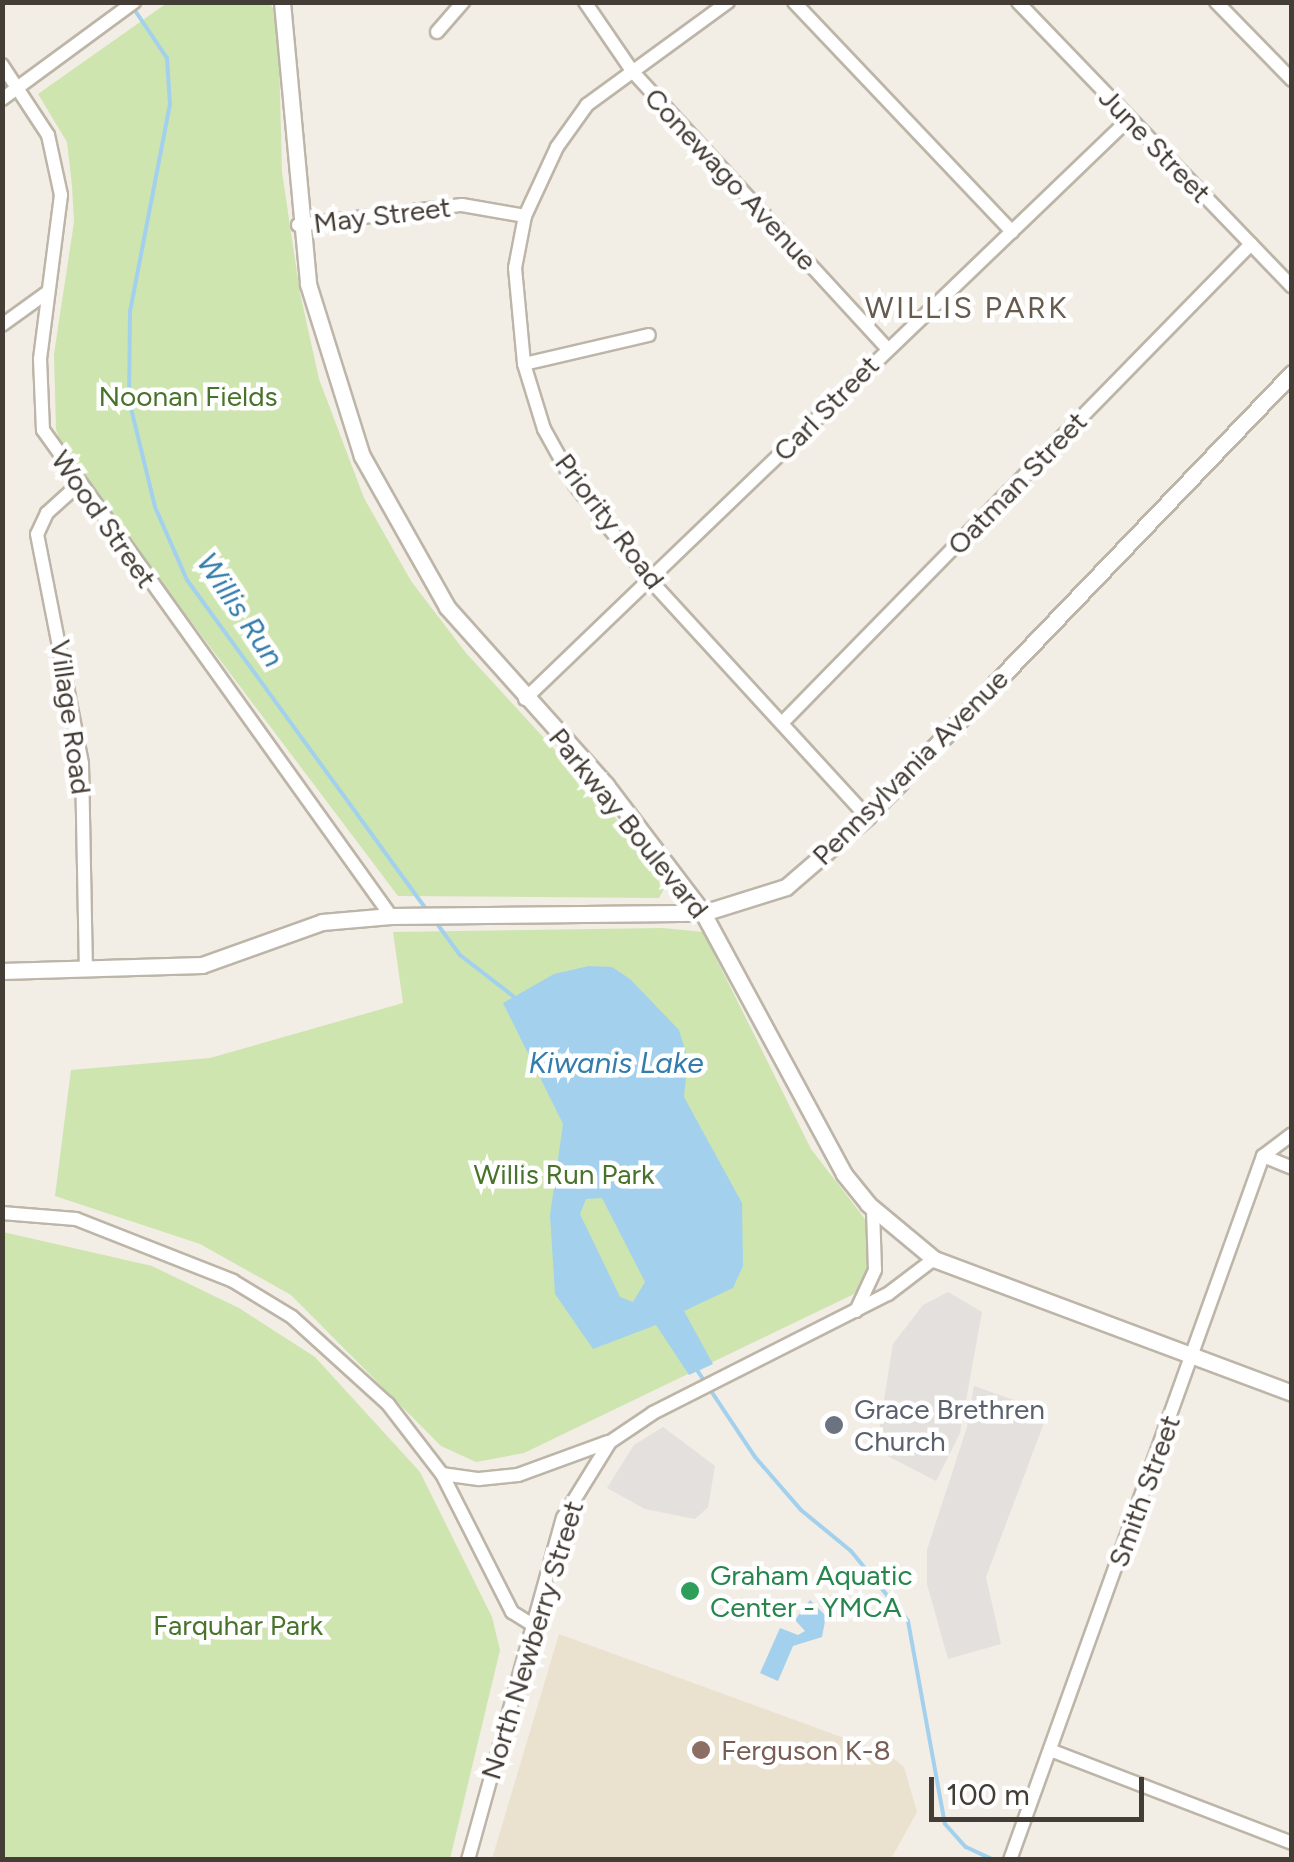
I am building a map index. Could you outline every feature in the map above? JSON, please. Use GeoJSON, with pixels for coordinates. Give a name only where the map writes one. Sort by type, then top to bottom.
{"type":"FeatureCollection","features":[{"type":"Feature","properties":{"kind":"street"},"geometry":{"type":"LineString","coordinates":[[2,99],[134,2]]}},
{"type":"Feature","properties":{"kind":"street","name":"Parkway Boulevard"},"geometry":{"type":"LineString","coordinates":[[282,2],[298,226],[326,358],[375,484],[446,606],[525,699],[606,785],[703,912],[822,1141],[873,1208],[934,1259],[1292,1393]]}},
{"type":"Feature","properties":{"kind":"street"},"geometry":{"type":"LineString","coordinates":[[437,32],[463,2]]}},
{"type":"Feature","properties":{"kind":"street","name":"Conewago Avenue"},"geometry":{"type":"LineString","coordinates":[[585,2],[633,72],[887,348]]}},
{"type":"Feature","properties":{"kind":"street","name":"Priority Road"},"geometry":{"type":"LineString","coordinates":[[728,2],[588,105],[557,148],[524,216],[515,308],[524,364],[544,429],[575,484],[651,581],[867,817]]}},
{"type":"Feature","properties":{"kind":"street"},"geometry":{"type":"LineString","coordinates":[[794,2],[1012,232]]}},
{"type":"Feature","properties":{"kind":"street","name":"June Street"},"geometry":{"type":"LineString","coordinates":[[1018,2],[1292,287]]}},
{"type":"Feature","properties":{"kind":"street"},"geometry":{"type":"LineString","coordinates":[[1216,2],[1292,80]]}},
{"type":"Feature","properties":{"kind":"street","name":"Wood Street"},"geometry":{"type":"LineString","coordinates":[[2,65],[48,136],[58,171],[40,374],[42,430],[391,916]]}},
{"type":"Feature","properties":{"kind":"street","name":"Carl Street"},"geometry":{"type":"LineString","coordinates":[[525,699],[1129,119]]}},
{"type":"Feature","properties":{"kind":"street","name":"May Street"},"geometry":{"type":"LineString","coordinates":[[298,226],[462,205],[524,216]]}},
{"type":"Feature","properties":{"kind":"street","name":"Oatman Street"},"geometry":{"type":"LineString","coordinates":[[783,722],[1251,244]]}},
{"type":"Feature","properties":{"kind":"street"},"geometry":{"type":"LineString","coordinates":[[2,325],[48,292]]}},
{"type":"Feature","properties":{"kind":"street"},"geometry":{"type":"LineString","coordinates":[[524,364],[649,335]]}},
{"type":"Feature","properties":{"kind":"street","name":"Pennsylvania Avenue"},"geometry":{"type":"LineString","coordinates":[[2,971],[202,965],[322,922],[391,916],[703,912],[786,887],[867,817],[1292,373]]}},
{"type":"Feature","properties":{"kind":"street","name":"Village Road"},"geometry":{"type":"LineString","coordinates":[[78,485],[47,512],[37,534],[82,764],[86,968]]}},
{"type":"Feature","properties":{"kind":"street"},"geometry":{"type":"LineString","coordinates":[[1263,1156],[1292,1134]]}},
{"type":"Feature","properties":{"kind":"street"},"geometry":{"type":"LineString","coordinates":[[1263,1156],[1292,1168]]}},
{"type":"Feature","properties":{"kind":"street","name":"Smith Street"},"geometry":{"type":"LineString","coordinates":[[1012,1855],[1263,1156]]}},
{"type":"Feature","properties":{"kind":"street"},"geometry":{"type":"LineString","coordinates":[[856,1311],[875,1270],[873,1208]]}},
{"type":"Feature","properties":{"kind":"street"},"geometry":{"type":"LineString","coordinates":[[2,1212],[76,1219],[248,1290],[292,1317],[388,1404],[442,1474],[512,1612],[533,1625]]}},
{"type":"Feature","properties":{"kind":"street","name":"North Newberry Street"},"geometry":{"type":"LineString","coordinates":[[468,1860],[563,1518],[610,1442],[689,1394],[856,1311],[934,1259]]}},
{"type":"Feature","properties":{"kind":"street"},"geometry":{"type":"LineString","coordinates":[[442,1474],[518,1475],[610,1442]]}},
{"type":"Feature","properties":{"kind":"street"},"geometry":{"type":"LineString","coordinates":[[1050,1750],[1292,1843]]}},
{"type":"Feature","properties":{"kind":"shaded area"},"geometry":{"type":"Polygon","coordinates":[[[948,1292],[982,1312],[960,1433],[936,1481],[876,1450],[893,1344],[923,1305],[948,1292]]]}},
{"type":"Feature","properties":{"kind":"shaded area"},"geometry":{"type":"Polygon","coordinates":[[[974,1386],[1048,1412],[986,1577],[1001,1644],[948,1659],[927,1584],[927,1550],[967,1427],[974,1386]]]}},
{"type":"Feature","properties":{"kind":"shaded area"},"geometry":{"type":"Polygon","coordinates":[[[663,1427],[715,1466],[708,1507],[695,1519],[645,1509],[607,1488],[634,1445],[663,1427]]]}},
{"type":"Feature","properties":{"kind":"shaded area","name":"Ferguson K-8"},"geometry":{"type":"Polygon","coordinates":[[[559,1634],[888,1754],[904,1767],[917,1812],[891,1859],[492,1859],[559,1634]]]}},
{"type":"Feature","properties":{"kind":"green space","name":"Noonan Fields"},"geometry":{"type":"Polygon","coordinates":[[[167,3],[270,3],[278,18],[282,172],[300,293],[319,379],[364,498],[411,581],[466,653],[610,810],[664,889],[659,898],[398,896],[64,453],[56,429],[54,354],[74,222],[72,186],[67,142],[38,94],[167,3]]]}},
{"type":"Feature","properties":{"kind":"green space","name":"Willis Run Park"},"geometry":{"type":"Polygon","coordinates":[[[663,928],[703,932],[811,1149],[865,1219],[873,1262],[854,1294],[524,1453],[476,1462],[441,1446],[291,1295],[200,1244],[55,1196],[71,1070],[210,1058],[403,1003],[393,932],[663,928]]]}},
{"type":"Feature","properties":{"kind":"green space","name":"Farquhar Park"},"geometry":{"type":"Polygon","coordinates":[[[3,1232],[152,1266],[239,1308],[315,1357],[420,1472],[492,1617],[500,1650],[450,1859],[3,1859],[3,1232]]]}},
{"type":"Feature","properties":{"kind":"water","name":"Kiwanis Lake"},"geometry":{"type":"Polygon","coordinates":[[[589,966],[612,967],[630,979],[679,1030],[688,1059],[684,1097],[742,1203],[743,1266],[733,1288],[684,1311],[713,1364],[689,1375],[656,1325],[593,1349],[555,1294],[550,1215],[563,1124],[503,1003],[554,974],[589,966]],[[602,1198],[586,1199],[580,1214],[620,1297],[633,1302],[645,1282],[602,1198]]]}},
{"type":"Feature","properties":{"kind":"water"},"geometry":{"type":"Polygon","coordinates":[[[810,1600],[826,1616],[822,1637],[793,1646],[778,1681],[760,1673],[780,1628],[798,1635],[805,1631],[795,1620],[810,1600]]]}},
{"type":"Feature","properties":{"kind":"waterway","name":"Willis Run"},"geometry":{"type":"LineString","coordinates":[[132,6],[167,58],[170,104],[130,311],[129,400],[155,507],[187,580],[426,909]]}},
{"type":"Feature","properties":{"kind":"waterway","name":"Willis Run"},"geometry":{"type":"LineString","coordinates":[[435,921],[460,955],[513,996]]}},
{"type":"Feature","properties":{"kind":"waterway"},"geometry":{"type":"LineString","coordinates":[[697,1370],[755,1457],[801,1510],[851,1551],[908,1621],[945,1824],[966,1847],[994,1860]]}},
{"type":"Feature","properties":{"kind":"place","name":"Grace Brethren Church"},"geometry":{"type":"Point","coordinates":[834,1425]}},
{"type":"Feature","properties":{"kind":"place","name":"Graham Aquatic Center - YMCA"},"geometry":{"type":"Point","coordinates":[690,1591]}},
{"type":"Feature","properties":{"kind":"place","name":"Ferguson K-8"},"geometry":{"type":"Point","coordinates":[701,1750]}},
{"type":"Feature","properties":{"kind":"district","name":"WILLIS PARK"},"geometry":{"type":"Point","coordinates":[967,308]}}]}
